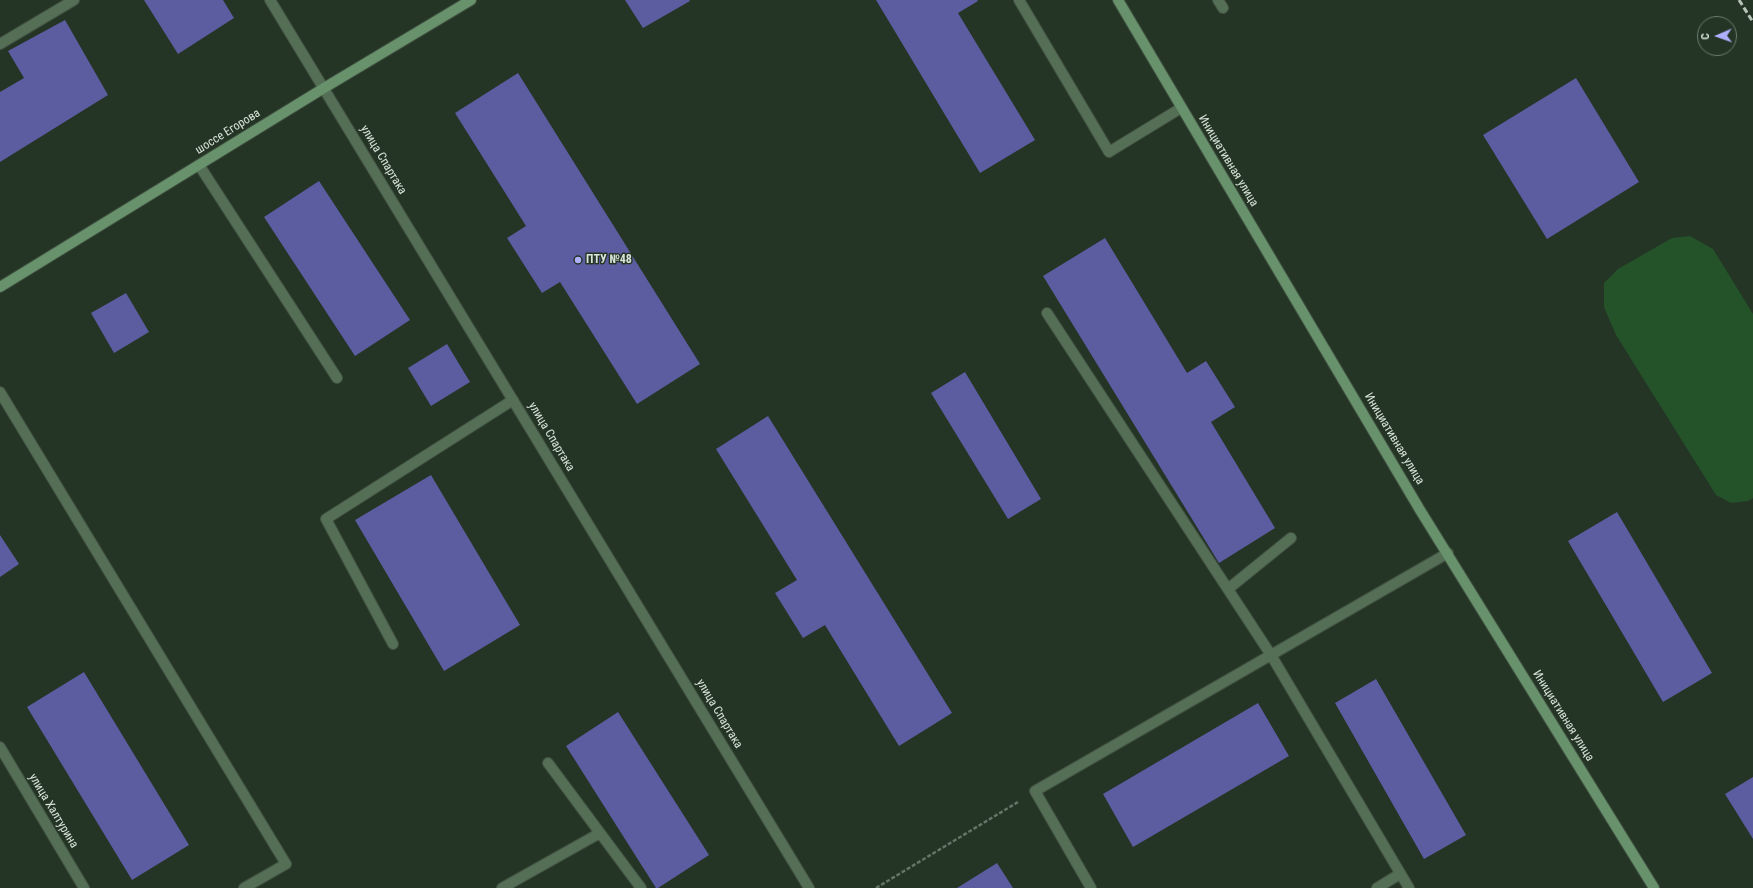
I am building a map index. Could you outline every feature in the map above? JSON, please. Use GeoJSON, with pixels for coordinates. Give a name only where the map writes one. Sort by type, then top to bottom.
{"type":"FeatureCollection","features":[{"type":"Feature","properties":{"kind":"main road","name":"шоссе Егорова"},"geometry":{"type":"LineString","coordinates":[[0,287],[324,88],[471,0]]}},
{"type":"Feature","properties":{"kind":"main road","name":"Инициативная улица"},"geometry":{"type":"LineString","coordinates":[[1118,0],[1181,108],[1448,553],[1654,888]]}},
{"type":"Feature","properties":{"kind":"street"},"geometry":{"type":"LineString","coordinates":[[0,44],[74,0]]}},
{"type":"Feature","properties":{"kind":"street","name":"улица Спартака"},"geometry":{"type":"LineString","coordinates":[[270,0],[809,888]]}},
{"type":"Feature","properties":{"kind":"street"},"geometry":{"type":"LineString","coordinates":[[1018,0],[1109,152],[1181,108]]}},
{"type":"Feature","properties":{"kind":"street"},"geometry":{"type":"LineString","coordinates":[[199,165],[337,378]]}},
{"type":"Feature","properties":{"kind":"street"},"geometry":{"type":"LineString","coordinates":[[1047,313],[1271,655],[1409,888]]}},
{"type":"Feature","properties":{"kind":"street"},"geometry":{"type":"LineString","coordinates":[[0,392],[286,864],[244,888]]}},
{"type":"Feature","properties":{"kind":"street"},"geometry":{"type":"LineString","coordinates":[[393,644],[326,519],[513,400]]}},
{"type":"Feature","properties":{"kind":"street"},"geometry":{"type":"LineString","coordinates":[[1228,589],[1291,538]]}},
{"type":"Feature","properties":{"kind":"street"},"geometry":{"type":"LineString","coordinates":[[1091,888],[1035,791],[1448,553]]}},
{"type":"Feature","properties":{"kind":"street","name":"улица Халтурина"},"geometry":{"type":"LineString","coordinates":[[0,747],[84,888]]}},
{"type":"Feature","properties":{"kind":"street"},"geometry":{"type":"LineString","coordinates":[[548,763],[641,888]]}},
{"type":"Feature","properties":{"kind":"street"},"geometry":{"type":"LineString","coordinates":[[502,888],[600,833]]}},
{"type":"Feature","properties":{"kind":"street"},"geometry":{"type":"LineString","coordinates":[[1377,888],[1400,874]]}},
{"type":"Feature","properties":{"kind":"path"},"geometry":{"type":"LineString","coordinates":[[876,888],[1035,791]]}},
{"type":"Feature","properties":{"kind":"green space"},"geometry":{"type":"Polygon","coordinates":[[[1690,236],[1713,249],[1753,314],[1753,498],[1748,501],[1731,503],[1716,495],[1616,335],[1604,307],[1604,283],[1618,269],[1672,238],[1690,236]]]}},
{"type":"Feature","properties":{"kind":"building"},"geometry":{"type":"Polygon","coordinates":[[[144,0],[223,0],[234,18],[178,54],[144,0]]]}},
{"type":"Feature","properties":{"kind":"building"},"geometry":{"type":"Polygon","coordinates":[[[625,0],[689,0],[690,1],[643,28],[625,0]]]}},
{"type":"Feature","properties":{"kind":"building"},"geometry":{"type":"Polygon","coordinates":[[[876,0],[977,0],[978,1],[958,13],[1035,140],[980,173],[876,0]]]}},
{"type":"Feature","properties":{"kind":"building"},"geometry":{"type":"Polygon","coordinates":[[[65,20],[108,95],[0,162],[0,92],[24,78],[8,51],[65,20]]]}},
{"type":"Feature","properties":{"kind":"building","name":"ПТУ №48"},"geometry":{"type":"Polygon","coordinates":[[[518,73],[700,364],[637,404],[560,282],[542,293],[507,238],[526,226],[455,113],[518,73]]]}},
{"type":"Feature","properties":{"kind":"building"},"geometry":{"type":"Polygon","coordinates":[[[1576,78],[1639,182],[1547,239],[1483,135],[1576,78]]]}},
{"type":"Feature","properties":{"kind":"building"},"geometry":{"type":"Polygon","coordinates":[[[319,181],[410,320],[355,356],[264,217],[319,181]]]}},
{"type":"Feature","properties":{"kind":"building"},"geometry":{"type":"Polygon","coordinates":[[[1105,238],[1187,373],[1206,361],[1235,407],[1211,422],[1275,528],[1219,563],[1043,276],[1105,238]]]}},
{"type":"Feature","properties":{"kind":"building"},"geometry":{"type":"Polygon","coordinates":[[[126,293],[149,332],[114,353],[91,313],[126,293]]]}},
{"type":"Feature","properties":{"kind":"building"},"geometry":{"type":"Polygon","coordinates":[[[447,344],[470,382],[431,406],[408,368],[447,344]]]}},
{"type":"Feature","properties":{"kind":"building"},"geometry":{"type":"Polygon","coordinates":[[[965,372],[1041,499],[1008,519],[931,393],[965,372]]]}},
{"type":"Feature","properties":{"kind":"building"},"geometry":{"type":"Polygon","coordinates":[[[768,416],[952,713],[899,746],[825,625],[803,638],[775,593],[797,580],[716,449],[768,416]]]}},
{"type":"Feature","properties":{"kind":"building"},"geometry":{"type":"Polygon","coordinates":[[[431,475],[520,625],[444,671],[355,520],[431,475]]]}},
{"type":"Feature","properties":{"kind":"building"},"geometry":{"type":"Polygon","coordinates":[[[1617,512],[1712,673],[1663,702],[1568,541],[1617,512]]]}},
{"type":"Feature","properties":{"kind":"building"},"geometry":{"type":"Polygon","coordinates":[[[0,535],[19,564],[0,577],[0,535]]]}},
{"type":"Feature","properties":{"kind":"building"},"geometry":{"type":"Polygon","coordinates":[[[84,672],[189,845],[132,880],[27,707],[84,672]]]}},
{"type":"Feature","properties":{"kind":"building"},"geometry":{"type":"Polygon","coordinates":[[[1376,679],[1466,835],[1424,859],[1335,703],[1376,679]]]}},
{"type":"Feature","properties":{"kind":"building"},"geometry":{"type":"Polygon","coordinates":[[[1258,703],[1289,756],[1133,847],[1103,794],[1258,703]]]}},
{"type":"Feature","properties":{"kind":"building"},"geometry":{"type":"Polygon","coordinates":[[[618,712],[709,855],[658,888],[656,888],[566,746],[618,712]]]}},
{"type":"Feature","properties":{"kind":"building"},"geometry":{"type":"Polygon","coordinates":[[[1753,777],[1753,839],[1725,794],[1753,777]]]}},
{"type":"Feature","properties":{"kind":"building"},"geometry":{"type":"Polygon","coordinates":[[[997,863],[1013,888],[957,888],[997,863]]]}},
{"type":"Feature","properties":{"kind":"railway"},"geometry":{"type":"LineString","coordinates":[[1739,0],[1753,22]]}},
{"type":"Feature","properties":{"kind":"place","name":"ПТУ №48"},"geometry":{"type":"Point","coordinates":[578,260]}}]}
